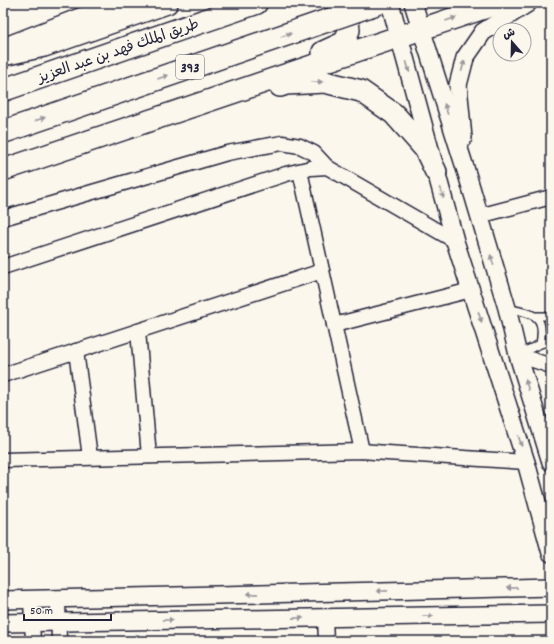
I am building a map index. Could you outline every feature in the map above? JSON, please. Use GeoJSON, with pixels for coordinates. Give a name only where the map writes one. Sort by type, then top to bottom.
{"type":"FeatureCollection","features":[{"type":"Feature","properties":{"kind":"highway","name":"طريق الملك فهد بن عبد العزيز"},"geometry":{"type":"LineString","coordinates":[[3,90],[256,3]]}},
{"type":"Feature","properties":{"kind":"highway","name":"393"},"geometry":{"type":"LineString","coordinates":[[3,132],[378,3]]}},
{"type":"Feature","properties":{"kind":"main road"},"geometry":{"type":"LineString","coordinates":[[3,48],[140,3]]}},
{"type":"Feature","properties":{"kind":"main road"},"geometry":{"type":"LineString","coordinates":[[3,55],[44,46],[167,3]]}},
{"type":"Feature","properties":{"kind":"main road"},"geometry":{"type":"LineString","coordinates":[[38,158],[182,98],[317,55],[345,42],[349,30],[346,3]]}},
{"type":"Feature","properties":{"kind":"main road"},"geometry":{"type":"LineString","coordinates":[[3,170],[499,3]]}},
{"type":"Feature","properties":{"kind":"main road"},"geometry":{"type":"LineString","coordinates":[[38,158],[148,133],[286,84],[325,82],[360,91],[394,114],[424,149],[436,172]]}},
{"type":"Feature","properties":{"kind":"street"},"geometry":{"type":"LineString","coordinates":[[3,48],[116,3]]}},
{"type":"Feature","properties":{"kind":"street"},"geometry":{"type":"LineString","coordinates":[[390,3],[455,241],[526,462],[551,553]]}},
{"type":"Feature","properties":{"kind":"street"},"geometry":{"type":"LineString","coordinates":[[413,3],[480,216],[507,308],[518,355],[551,462]]}},
{"type":"Feature","properties":{"kind":"street"},"geometry":{"type":"LineString","coordinates":[[467,174],[458,85],[465,58],[483,32],[528,3]]}},
{"type":"Feature","properties":{"kind":"street"},"geometry":{"type":"LineString","coordinates":[[3,218],[227,153],[282,143],[300,146],[314,153],[327,167],[455,241]]}},
{"type":"Feature","properties":{"kind":"street"},"geometry":{"type":"LineString","coordinates":[[3,266],[286,174],[327,167]]}},
{"type":"Feature","properties":{"kind":"street"},"geometry":{"type":"LineString","coordinates":[[300,171],[362,451]]}},
{"type":"Feature","properties":{"kind":"street"},"geometry":{"type":"LineString","coordinates":[[480,216],[551,197]]}},
{"type":"Feature","properties":{"kind":"street"},"geometry":{"type":"LineString","coordinates":[[3,375],[322,271]]}},
{"type":"Feature","properties":{"kind":"street"},"geometry":{"type":"LineString","coordinates":[[334,325],[471,290]]}},
{"type":"Feature","properties":{"kind":"street"},"geometry":{"type":"LineString","coordinates":[[138,331],[149,456]]}},
{"type":"Feature","properties":{"kind":"street"},"geometry":{"type":"LineString","coordinates":[[76,351],[90,457]]}},
{"type":"Feature","properties":{"kind":"street"},"geometry":{"type":"LineString","coordinates":[[518,355],[551,366]]}},
{"type":"Feature","properties":{"kind":"street"},"geometry":{"type":"LineString","coordinates":[[3,460],[362,451],[387,454],[526,462]]}},
{"type":"Feature","properties":{"kind":"street"},"geometry":{"type":"LineString","coordinates":[[3,600],[551,587]]}},
{"type":"Feature","properties":{"kind":"street"},"geometry":{"type":"LineString","coordinates":[[58,599],[60,622],[59,641]]}},
{"type":"Feature","properties":{"kind":"street"},"geometry":{"type":"LineString","coordinates":[[31,600],[33,641]]}},
{"type":"Feature","properties":{"kind":"street"},"geometry":{"type":"LineString","coordinates":[[3,623],[551,614]]}},
{"type":"Feature","properties":{"kind":"street"},"geometry":{"type":"LineString","coordinates":[[325,618],[326,641]]}},
{"type":"Feature","properties":{"kind":"lane"},"geometry":{"type":"LineString","coordinates":[[507,308],[536,316],[551,316]]}},
{"type":"Feature","properties":{"kind":"lane"},"geometry":{"type":"LineString","coordinates":[[536,316],[540,321],[542,328],[540,344]]}},
{"type":"Feature","properties":{"kind":"lane"},"geometry":{"type":"LineString","coordinates":[[518,355],[540,344],[551,341]]}}]}
